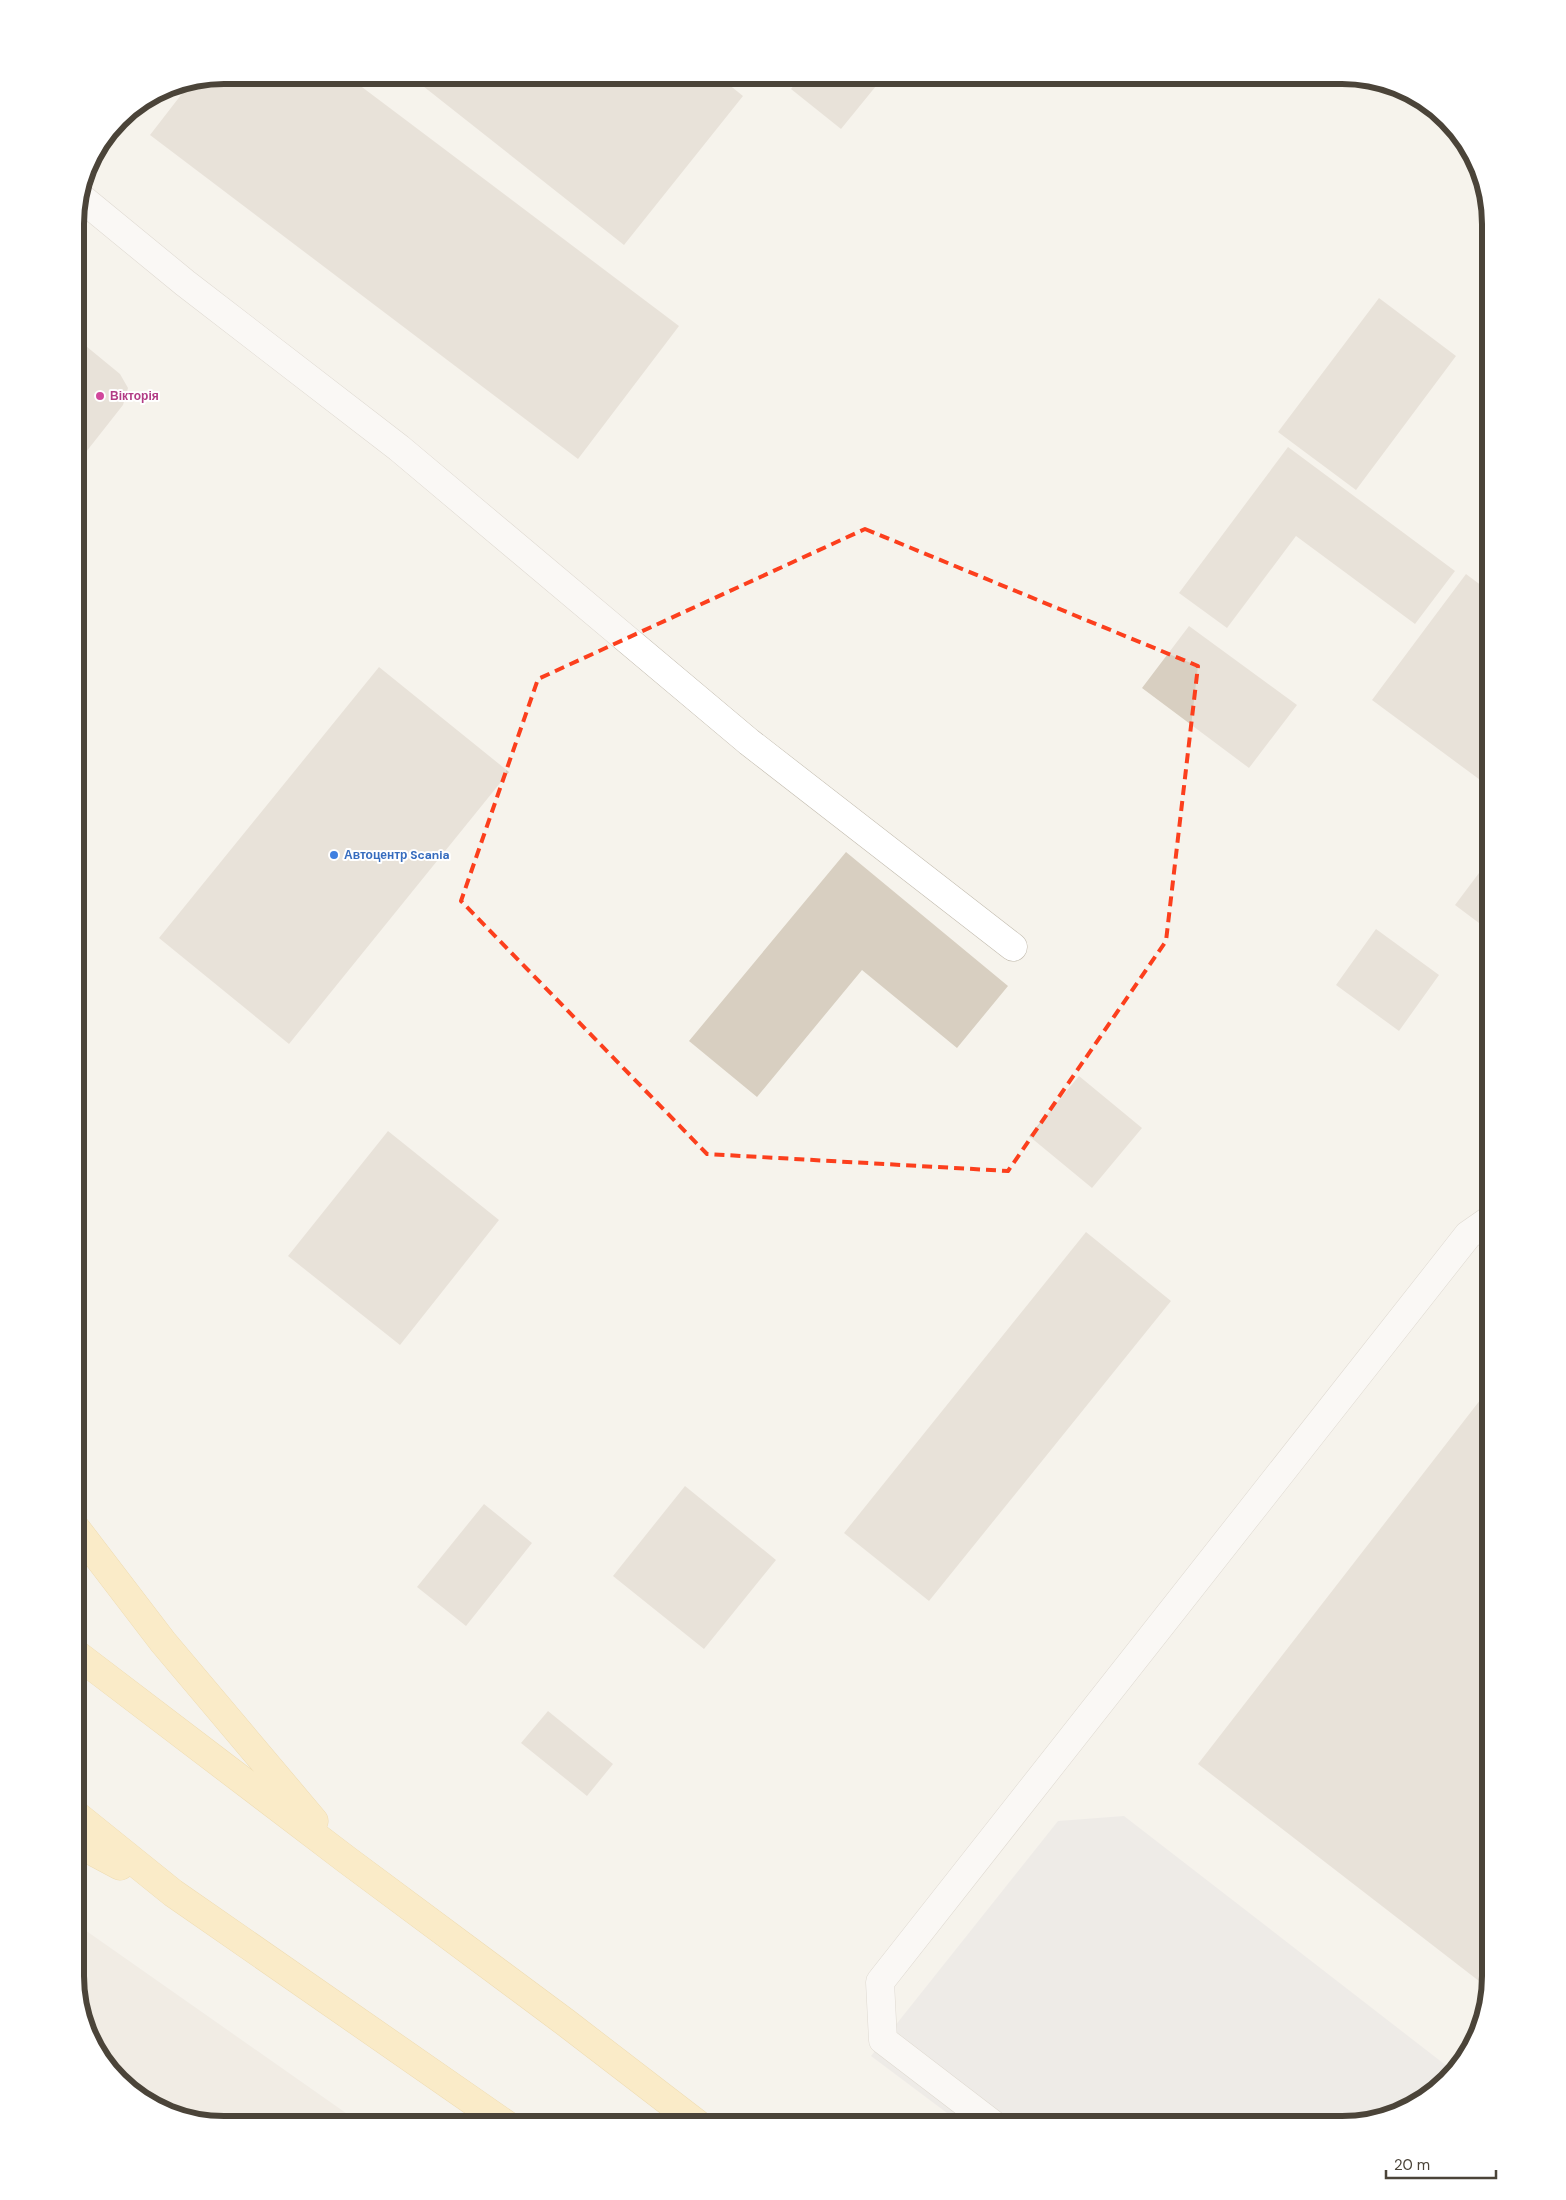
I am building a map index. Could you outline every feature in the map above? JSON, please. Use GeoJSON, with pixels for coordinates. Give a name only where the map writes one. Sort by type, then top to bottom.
{"type":"FeatureCollection","features":[{"type":"Feature","properties":{"kind":"main road"},"geometry":{"type":"LineString","coordinates":[[84,1538],[163,1642],[347,1860]]}},
{"type":"Feature","properties":{"kind":"main road"},"geometry":{"type":"LineString","coordinates":[[84,1660],[347,1860],[566,2022],[687,2116]]}},
{"type":"Feature","properties":{"kind":"main road"},"geometry":{"type":"LineString","coordinates":[[84,1821],[173,1893],[494,2116]]}},
{"type":"Feature","properties":{"kind":"main road"},"geometry":{"type":"LineString","coordinates":[[84,1847],[173,1893]]}},
{"type":"Feature","properties":{"kind":"lane"},"geometry":{"type":"LineString","coordinates":[[86,201],[185,283],[399,448],[748,742],[1013,947]]}},
{"type":"Feature","properties":{"kind":"lane"},"geometry":{"type":"LineString","coordinates":[[982,2116],[883,2040],[880,1982],[1468,1235],[1482,1225]]}},
{"type":"Feature","properties":{"kind":"highlighted area"},"geometry":{"type":"Polygon","coordinates":[[[865,529],[1198,666],[1166,941],[1008,1171],[707,1154],[461,901],[538,679],[865,529]]]}},
{"type":"Feature","properties":{"kind":"shaded area"},"geometry":{"type":"Polygon","coordinates":[[[1124,1816],[1448,2067],[1428,2087],[1412,2098],[1396,2106],[1361,2115],[951,2116],[871,2056],[1058,1821],[1124,1816]]]}},
{"type":"Feature","properties":{"kind":"shaded area"},"geometry":{"type":"Polygon","coordinates":[[[84,1929],[350,2116],[214,2116],[196,2114],[162,2102],[146,2093],[131,2082],[113,2062],[94,2030],[85,1995],[84,1929]]]}},
{"type":"Feature","properties":{"kind":"building"},"geometry":{"type":"Polygon","coordinates":[[[224,84],[358,84],[679,326],[578,459],[150,135],[187,89],[205,85],[224,84]]]}},
{"type":"Feature","properties":{"kind":"building"},"geometry":{"type":"Polygon","coordinates":[[[420,84],[728,84],[743,96],[624,245],[420,84]]]}},
{"type":"Feature","properties":{"kind":"building"},"geometry":{"type":"Polygon","coordinates":[[[795,84],[878,84],[841,129],[791,89],[795,84]]]}},
{"type":"Feature","properties":{"kind":"building"},"geometry":{"type":"Polygon","coordinates":[[[1379,298],[1456,356],[1356,490],[1278,432],[1379,298]]]}},
{"type":"Feature","properties":{"kind":"building","name":"Вікторія"},"geometry":{"type":"Polygon","coordinates":[[[84,344],[120,374],[128,388],[123,405],[84,455],[84,344]]]}},
{"type":"Feature","properties":{"kind":"building"},"geometry":{"type":"Polygon","coordinates":[[[1288,447],[1455,571],[1415,624],[1296,536],[1227,628],[1179,593],[1288,447]]]}},
{"type":"Feature","properties":{"kind":"building"},"geometry":{"type":"Polygon","coordinates":[[[1466,574],[1482,586],[1482,781],[1372,700],[1466,574]]]}},
{"type":"Feature","properties":{"kind":"building"},"geometry":{"type":"Polygon","coordinates":[[[1189,626],[1297,705],[1249,768],[1142,688],[1189,626]]]}},
{"type":"Feature","properties":{"kind":"building","name":"Автоцентр Scania"},"geometry":{"type":"Polygon","coordinates":[[[379,667],[509,772],[289,1044],[159,938],[379,667]]]}},
{"type":"Feature","properties":{"kind":"building"},"geometry":{"type":"Polygon","coordinates":[[[846,852],[1008,986],[957,1048],[862,970],[757,1097],[689,1041],[846,852]]]}},
{"type":"Feature","properties":{"kind":"building"},"geometry":{"type":"Polygon","coordinates":[[[1482,869],[1482,925],[1455,905],[1482,869]]]}},
{"type":"Feature","properties":{"kind":"building"},"geometry":{"type":"Polygon","coordinates":[[[1376,929],[1439,975],[1399,1031],[1336,985],[1376,929]]]}},
{"type":"Feature","properties":{"kind":"building"},"geometry":{"type":"Polygon","coordinates":[[[1079,1076],[1142,1128],[1092,1188],[1029,1136],[1079,1076]]]}},
{"type":"Feature","properties":{"kind":"building"},"geometry":{"type":"Polygon","coordinates":[[[388,1131],[499,1220],[400,1345],[288,1256],[388,1131]]]}},
{"type":"Feature","properties":{"kind":"building"},"geometry":{"type":"Polygon","coordinates":[[[1086,1232],[1171,1301],[929,1601],[844,1533],[1086,1232]]]}},
{"type":"Feature","properties":{"kind":"building"},"geometry":{"type":"Polygon","coordinates":[[[1482,1398],[1482,1983],[1198,1764],[1482,1398]]]}},
{"type":"Feature","properties":{"kind":"building"},"geometry":{"type":"Polygon","coordinates":[[[685,1486],[776,1560],[704,1649],[613,1576],[685,1486]]]}},
{"type":"Feature","properties":{"kind":"building"},"geometry":{"type":"Polygon","coordinates":[[[484,1504],[532,1543],[466,1626],[417,1587],[484,1504]]]}},
{"type":"Feature","properties":{"kind":"building"},"geometry":{"type":"Polygon","coordinates":[[[548,1711],[613,1764],[587,1796],[521,1743],[548,1711]]]}},
{"type":"Feature","properties":{"kind":"place","name":"Вікторія"},"geometry":{"type":"Point","coordinates":[100,396]}},
{"type":"Feature","properties":{"kind":"place","name":"Автоцентр Scania"},"geometry":{"type":"Point","coordinates":[334,855]}}]}
